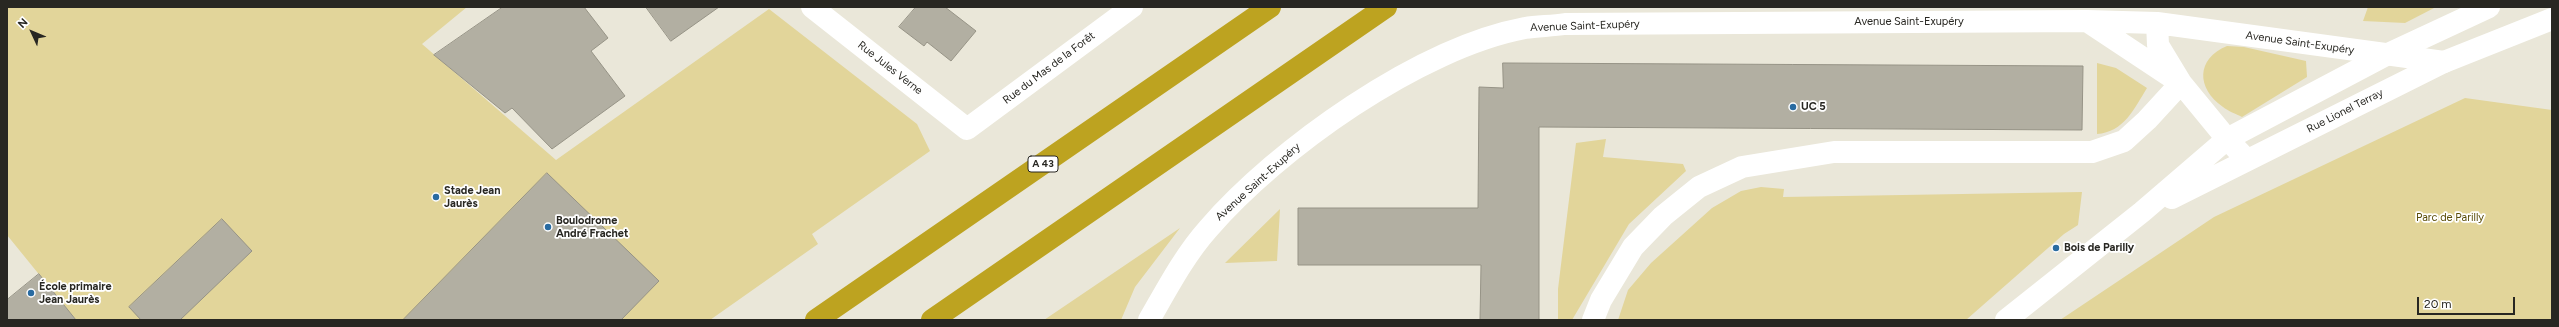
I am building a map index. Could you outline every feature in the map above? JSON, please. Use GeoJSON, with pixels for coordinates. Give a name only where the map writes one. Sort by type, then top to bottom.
{"type":"FeatureCollection","features":[{"type":"Feature","properties":{"kind":"highway","name":"A 43"},"geometry":{"type":"LineString","coordinates":[[816,320],[1270,7]]}},
{"type":"Feature","properties":{"kind":"highway"},"geometry":{"type":"LineString","coordinates":[[932,320],[1386,7]]}},
{"type":"Feature","properties":{"kind":"street","name":"Rue Jules Verne"},"geometry":{"type":"LineString","coordinates":[[812,7],[967,129]]}},
{"type":"Feature","properties":{"kind":"street","name":"Rue du Mas de la Forêt"},"geometry":{"type":"LineString","coordinates":[[967,129],[1132,7]]}},
{"type":"Feature","properties":{"kind":"street","name":"Rue Lionel Terray"},"geometry":{"type":"LineString","coordinates":[[2006,320],[2142,212],[2227,139],[2386,55],[2489,7]]}},
{"type":"Feature","properties":{"kind":"street","name":"Rue Lionel Terray"},"geometry":{"type":"LineString","coordinates":[[2142,212],[2444,62],[2552,19]]}},
{"type":"Feature","properties":{"kind":"street","name":"Avenue Saint-Exupéry"},"geometry":{"type":"LineString","coordinates":[[1149,320],[1188,255],[1207,229],[1281,159],[1332,119],[1411,71],[1461,47],[1526,28],[1565,24],[2087,21],[2157,23],[2444,62]]}},
{"type":"Feature","properties":{"kind":"street"},"geometry":{"type":"LineString","coordinates":[[2087,21],[2180,83]]}},
{"type":"Feature","properties":{"kind":"street"},"geometry":{"type":"LineString","coordinates":[[2157,23],[2158,45],[2180,83],[2227,139],[2247,160]]}},
{"type":"Feature","properties":{"kind":"street"},"geometry":{"type":"LineString","coordinates":[[1593,320],[1601,300],[1633,247],[1653,226],[1699,187],[1742,167],[1834,152],[2092,152],[2124,141],[2147,120],[2180,83]]}},
{"type":"Feature","properties":{"kind":"green space","name":"Stade Jean Jaurès"},"geometry":{"type":"Polygon","coordinates":[[[7,7],[467,7],[422,44],[556,160],[769,9],[917,124],[930,151],[812,234],[818,244],[710,320],[76,320],[7,235],[7,7]]]}},
{"type":"Feature","properties":{"kind":"green space"},"geometry":{"type":"Polygon","coordinates":[[[2368,7],[2436,7],[2405,23],[2363,21],[2368,7]]]}},
{"type":"Feature","properties":{"kind":"green space"},"geometry":{"type":"Polygon","coordinates":[[[2227,46],[2244,47],[2306,61],[2307,77],[2242,117],[2225,108],[2214,99],[2204,83],[2203,74],[2205,66],[2210,58],[2227,46]]]}},
{"type":"Feature","properties":{"kind":"green space"},"geometry":{"type":"Polygon","coordinates":[[[2097,63],[2116,68],[2147,88],[2133,111],[2121,124],[2114,129],[2097,134],[2097,63]]]}},
{"type":"Feature","properties":{"kind":"green space","name":"Parc de Parilly"},"geometry":{"type":"Polygon","coordinates":[[[2465,98],[2552,110],[2552,320],[2060,320],[2214,217],[2465,98]]]}},
{"type":"Feature","properties":{"kind":"green space"},"geometry":{"type":"Polygon","coordinates":[[[1606,139],[1603,157],[1683,164],[1686,171],[1629,224],[1572,320],[1558,320],[1558,289],[1576,143],[1606,139]]]}},
{"type":"Feature","properties":{"kind":"green space"},"geometry":{"type":"Polygon","coordinates":[[[1761,187],[1784,189],[1783,197],[2082,192],[2078,225],[2064,234],[1966,320],[1618,320],[1628,290],[1651,263],[1712,208],[1741,191],[1761,187]]]}},
{"type":"Feature","properties":{"kind":"green space"},"geometry":{"type":"Polygon","coordinates":[[[1280,209],[1277,261],[1225,263],[1280,209]]]}},
{"type":"Feature","properties":{"kind":"green space"},"geometry":{"type":"Polygon","coordinates":[[[1180,228],[1135,287],[1121,320],[1044,320],[1180,228]]]}},
{"type":"Feature","properties":{"kind":"building"},"geometry":{"type":"Polygon","coordinates":[[[503,7],[584,7],[608,38],[591,51],[625,96],[552,149],[512,108],[505,113],[434,55],[503,7]]]}},
{"type":"Feature","properties":{"kind":"building"},"geometry":{"type":"Polygon","coordinates":[[[646,7],[719,7],[671,41],[646,7]]]}},
{"type":"Feature","properties":{"kind":"building"},"geometry":{"type":"Polygon","coordinates":[[[916,7],[945,7],[976,31],[951,61],[927,42],[924,46],[899,27],[916,7]]]}},
{"type":"Feature","properties":{"kind":"building","name":"UC 5"},"geometry":{"type":"Polygon","coordinates":[[[1503,63],[2083,66],[2082,130],[1539,127],[1539,320],[1480,320],[1481,265],[1298,265],[1298,208],[1478,208],[1479,87],[1503,88],[1503,63]]]}},
{"type":"Feature","properties":{"kind":"building","name":"Boulodrome André Frachet"},"geometry":{"type":"Polygon","coordinates":[[[547,173],[659,281],[621,320],[403,320],[547,173]]]}},
{"type":"Feature","properties":{"kind":"building"},"geometry":{"type":"Polygon","coordinates":[[[222,219],[252,251],[180,320],[141,320],[129,307],[222,219]]]}},
{"type":"Feature","properties":{"kind":"building","name":"École primaire Jean Jaurès"},"geometry":{"type":"Polygon","coordinates":[[[39,274],[76,320],[7,320],[7,300],[39,274]]]}},
{"type":"Feature","properties":{"kind":"place","name":"UC 5"},"geometry":{"type":"Point","coordinates":[1793,107]}},
{"type":"Feature","properties":{"kind":"place","name":"Stade Jean Jaurès"},"geometry":{"type":"Point","coordinates":[436,197]}},
{"type":"Feature","properties":{"kind":"place","name":"Boulodrome André Frachet"},"geometry":{"type":"Point","coordinates":[548,227]}},
{"type":"Feature","properties":{"kind":"place","name":"Bois de Parilly"},"geometry":{"type":"Point","coordinates":[2056,248]}},
{"type":"Feature","properties":{"kind":"place","name":"École primaire Jean Jaurès"},"geometry":{"type":"Point","coordinates":[31,293]}}]}
